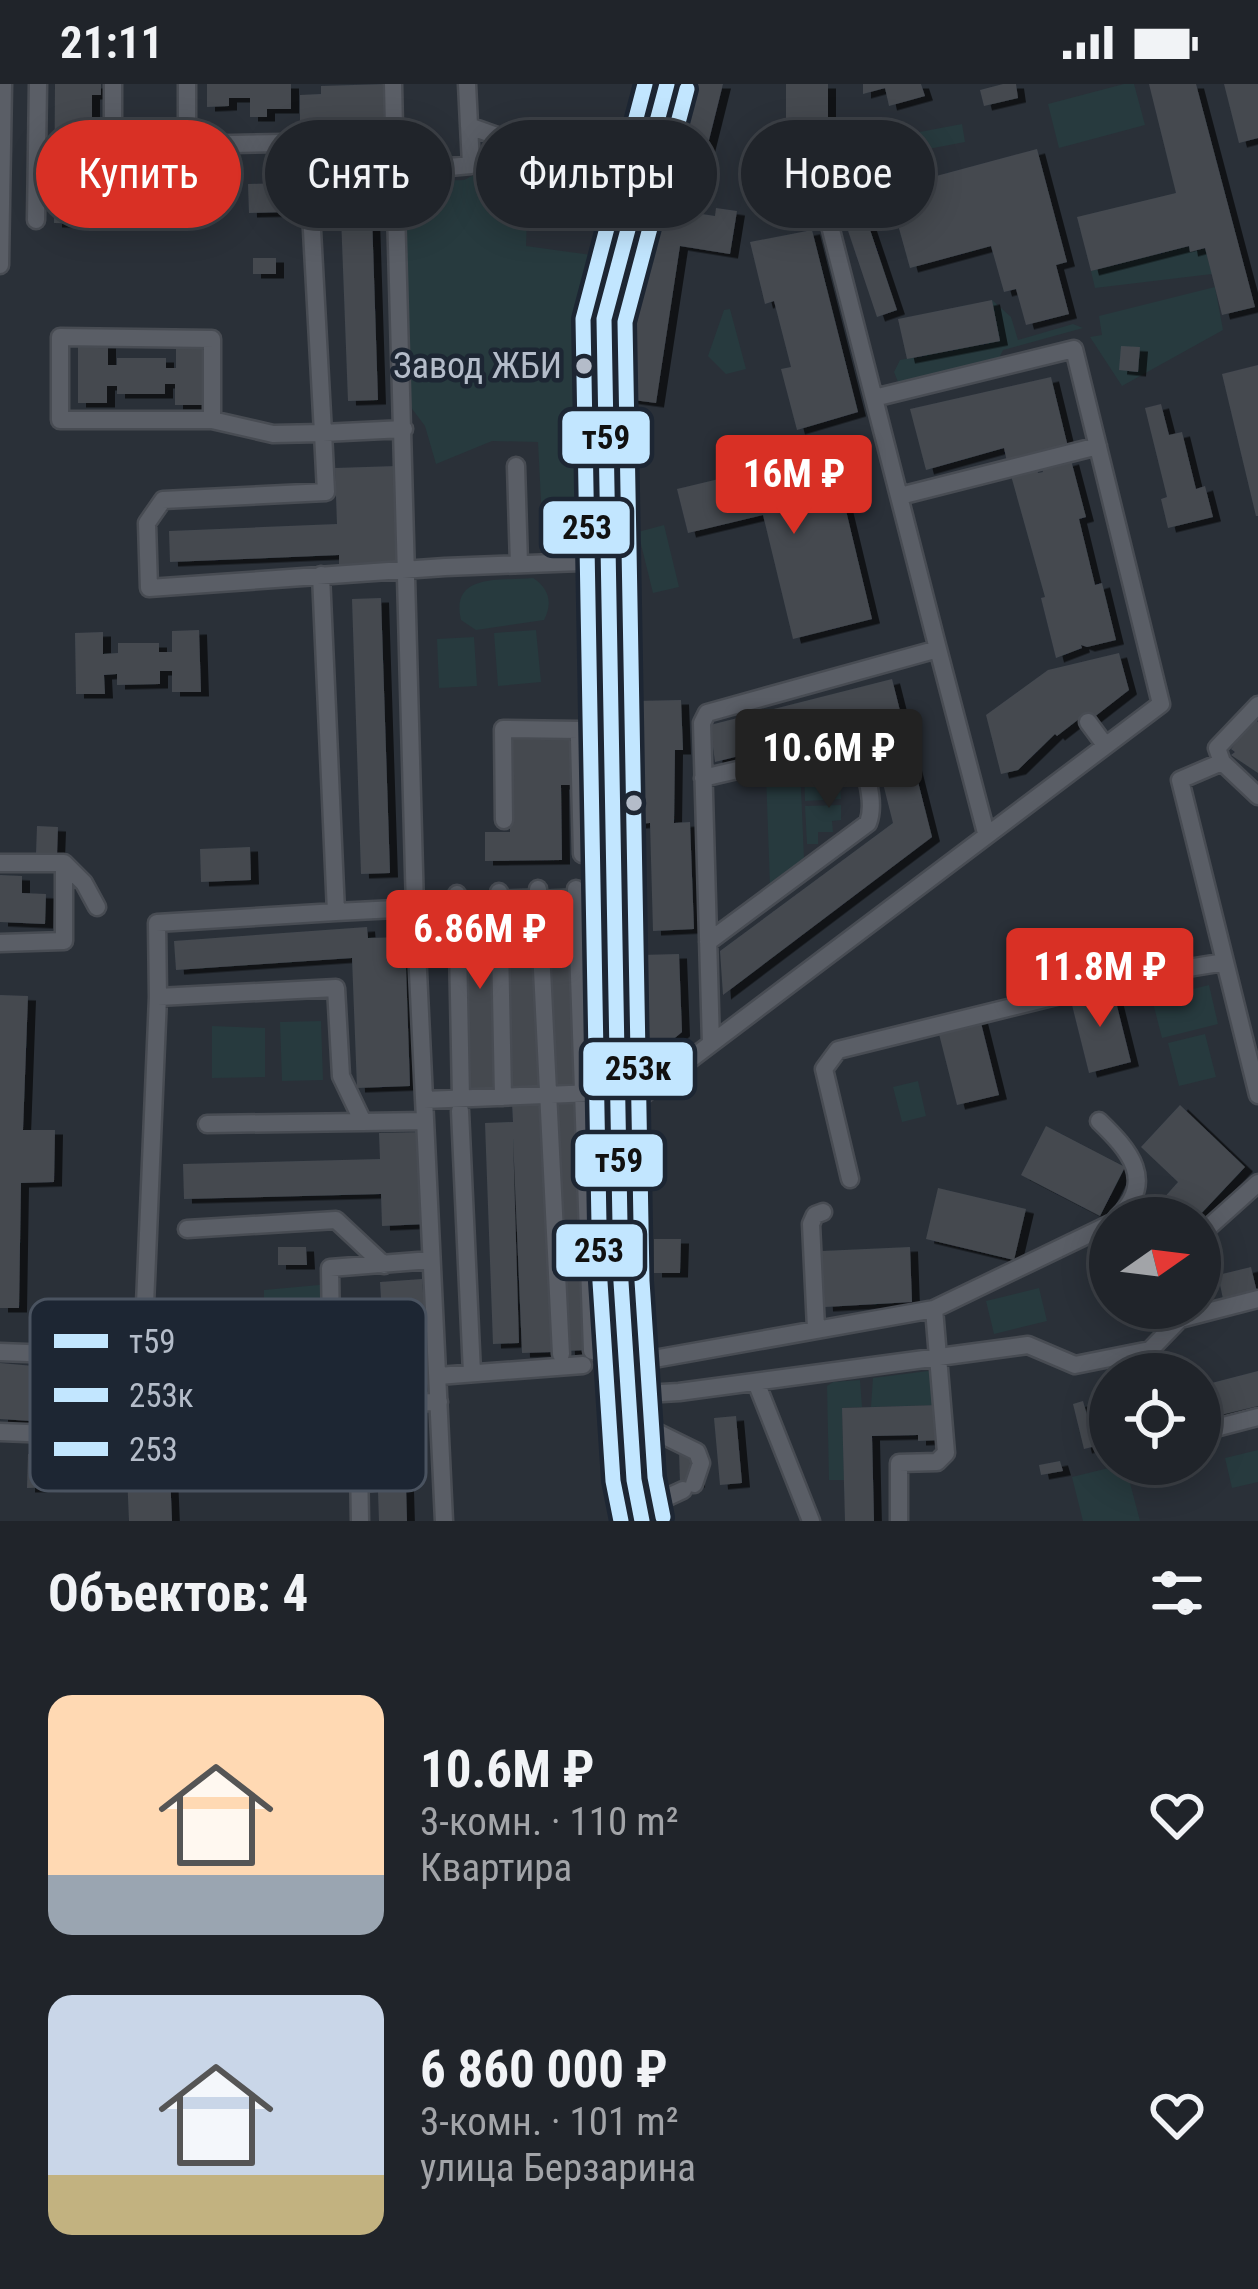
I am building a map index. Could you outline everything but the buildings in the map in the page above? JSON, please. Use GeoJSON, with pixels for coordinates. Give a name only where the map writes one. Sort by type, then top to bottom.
{"type":"FeatureCollection","features":[{"type":"Feature","properties":{"kind":"street"},"geometry":{"type":"LineString","coordinates":[[0,266],[3,84]]}},
{"type":"Feature","properties":{"kind":"street"},"geometry":{"type":"LineString","coordinates":[[37,120],[38,84]]}},
{"type":"Feature","properties":{"kind":"street"},"geometry":{"type":"LineString","coordinates":[[113,84],[113,120]]}},
{"type":"Feature","properties":{"kind":"street"},"geometry":{"type":"LineString","coordinates":[[187,84],[187,145],[265,143]]}},
{"type":"Feature","properties":{"kind":"street"},"geometry":{"type":"LineString","coordinates":[[393,84],[394,120]]}},
{"type":"Feature","properties":{"kind":"street"},"geometry":{"type":"LineString","coordinates":[[452,167],[471,165],[467,84]]}},
{"type":"Feature","properties":{"kind":"street"},"geometry":{"type":"LineString","coordinates":[[630,1419],[697,1452],[701,1463],[689,1487],[641,1515],[630,1419],[626,1364],[618,1114],[604,319],[667,84]]}},
{"type":"Feature","properties":{"kind":"street"},"geometry":{"type":"LineString","coordinates":[[470,126],[476,128]]}},
{"type":"Feature","properties":{"kind":"street"},"geometry":{"type":"LineString","coordinates":[[312,228],[326,492],[164,500],[147,523],[149,588],[608,561]]}},
{"type":"Feature","properties":{"kind":"street"},"geometry":{"type":"LineString","coordinates":[[397,228],[415,908],[444,1521]]}},
{"type":"Feature","properties":{"kind":"street"},"geometry":{"type":"LineString","coordinates":[[831,228],[986,833]]}},
{"type":"Feature","properties":{"kind":"street"},"geometry":{"type":"LineString","coordinates":[[212,420],[212,339],[60,337],[60,420],[212,420],[273,434],[404,429]]}},
{"type":"Feature","properties":{"kind":"street"},"geometry":{"type":"LineString","coordinates":[[618,1114],[1161,704],[1074,349],[874,398]]}},
{"type":"Feature","properties":{"kind":"street"},"geometry":{"type":"LineString","coordinates":[[900,496],[1098,446]]}},
{"type":"Feature","properties":{"kind":"street"},"geometry":{"type":"LineString","coordinates":[[516,466],[519,564]]}},
{"type":"Feature","properties":{"kind":"street"},"geometry":{"type":"LineString","coordinates":[[322,575],[336,912]]}},
{"type":"Feature","properties":{"kind":"street"},"geometry":{"type":"LineString","coordinates":[[711,1044],[708,942],[700,910],[702,722],[707,713],[938,650]]}},
{"type":"Feature","properties":{"kind":"street"},"geometry":{"type":"LineString","coordinates":[[1258,705],[1216,748],[1222,762],[1258,796]]}},
{"type":"Feature","properties":{"kind":"street"},"geometry":{"type":"LineString","coordinates":[[1088,722],[1105,745]]}},
{"type":"Feature","properties":{"kind":"street"},"geometry":{"type":"LineString","coordinates":[[504,820],[503,729],[579,730],[583,854]]}},
{"type":"Feature","properties":{"kind":"street"},"geometry":{"type":"LineString","coordinates":[[579,740],[611,738]]}},
{"type":"Feature","properties":{"kind":"street"},"geometry":{"type":"LineString","coordinates":[[703,778],[849,744],[858,752],[872,811],[868,823],[708,942]]}},
{"type":"Feature","properties":{"kind":"street"},"geometry":{"type":"LineString","coordinates":[[1222,762],[1180,780],[1258,1095]]}},
{"type":"Feature","properties":{"kind":"street"},"geometry":{"type":"LineString","coordinates":[[0,862],[64,863],[84,883],[97,907]]}},
{"type":"Feature","properties":{"kind":"street"},"geometry":{"type":"LineString","coordinates":[[0,943],[64,941],[64,863]]}},
{"type":"Feature","properties":{"kind":"street"},"geometry":{"type":"LineString","coordinates":[[538,889],[561,1354]]}},
{"type":"Feature","properties":{"kind":"street"},"geometry":{"type":"LineString","coordinates":[[438,1376],[587,1358],[576,889]]}},
{"type":"Feature","properties":{"kind":"street"},"geometry":{"type":"LineString","coordinates":[[499,892],[503,1097]]}},
{"type":"Feature","properties":{"kind":"street"},"geometry":{"type":"LineString","coordinates":[[457,894],[460,1105],[472,1373]]}},
{"type":"Feature","properties":{"kind":"street"},"geometry":{"type":"LineString","coordinates":[[145,1299],[157,923],[415,908]]}},
{"type":"Feature","properties":{"kind":"street"},"geometry":{"type":"LineString","coordinates":[[850,1179],[825,1079],[826,1061],[838,1050],[1133,977],[1225,962]]}},
{"type":"Feature","properties":{"kind":"street"},"geometry":{"type":"LineString","coordinates":[[158,997],[336,988],[341,1076],[363,1122]]}},
{"type":"Feature","properties":{"kind":"street"},"geometry":{"type":"LineString","coordinates":[[424,1100],[460,1105],[503,1097],[618,1092]]}},
{"type":"Feature","properties":{"kind":"street"},"geometry":{"type":"LineString","coordinates":[[207,1124],[425,1121]]}},
{"type":"Feature","properties":{"kind":"street"},"geometry":{"type":"LineString","coordinates":[[1099,1121],[1125,1145],[1134,1162],[1134,1197]]}},
{"type":"Feature","properties":{"kind":"street"},"geometry":{"type":"LineString","coordinates":[[1221,1216],[1258,1183]]}},
{"type":"Feature","properties":{"kind":"street"},"geometry":{"type":"LineString","coordinates":[[816,1328],[811,1224],[823,1212]]}},
{"type":"Feature","properties":{"kind":"street"},"geometry":{"type":"LineString","coordinates":[[187,1229],[336,1220],[385,1265]]}},
{"type":"Feature","properties":{"kind":"street"},"geometry":{"type":"LineString","coordinates":[[626,1364],[934,1309],[1089,1234]]}},
{"type":"Feature","properties":{"kind":"street"},"geometry":{"type":"LineString","coordinates":[[330,1299],[330,1268],[431,1260]]}},
{"type":"Feature","properties":{"kind":"street"},"geometry":{"type":"LineString","coordinates":[[628,1395],[1028,1345],[1075,1365],[1150,1350],[1180,1319],[1258,1299]]}},
{"type":"Feature","properties":{"kind":"street"},"geometry":{"type":"LineString","coordinates":[[899,1521],[899,1462],[937,1462],[946,1453],[934,1309]]}},
{"type":"Feature","properties":{"kind":"street"},"geometry":{"type":"LineString","coordinates":[[0,1352],[30,1353]]}},
{"type":"Feature","properties":{"kind":"street"},"geometry":{"type":"LineString","coordinates":[[756,1382],[811,1521]]}},
{"type":"Feature","properties":{"kind":"street"},"geometry":{"type":"LineString","coordinates":[[426,1402],[439,1402]]}},
{"type":"Feature","properties":{"kind":"street"},"geometry":{"type":"LineString","coordinates":[[1221,1427],[1258,1417]]}},
{"type":"Feature","properties":{"kind":"street"},"geometry":{"type":"LineString","coordinates":[[0,1432],[30,1433]]}},
{"type":"Feature","properties":{"kind":"street"},"geometry":{"type":"LineString","coordinates":[[359,1491],[360,1521]]}},
{"type":"Feature","properties":{"kind":"green space"},"geometry":{"type":"Polygon","coordinates":[[[1134,84],[1145,125],[1059,148],[1048,104],[1134,84]]]}},
{"type":"Feature","properties":{"kind":"green space"},"geometry":{"type":"Polygon","coordinates":[[[962,124],[965,142],[935,148],[935,129],[962,124]]]}},
{"type":"Feature","properties":{"kind":"green space"},"geometry":{"type":"Polygon","coordinates":[[[476,174],[476,228],[527,228],[526,246],[606,257],[592,319],[597,545],[588,553],[544,560],[538,442],[492,441],[436,464],[425,426],[410,406],[403,228],[452,228],[452,180],[476,174]]]}},
{"type":"Feature","properties":{"kind":"green space"},"geometry":{"type":"Polygon","coordinates":[[[1189,246],[1191,252],[1205,248],[1212,274],[1095,288],[1091,271],[1189,246]]]}},
{"type":"Feature","properties":{"kind":"green space"},"geometry":{"type":"Polygon","coordinates":[[[1215,287],[1223,330],[1122,386],[1090,337],[1102,335],[1099,316],[1215,287]]]}},
{"type":"Feature","properties":{"kind":"green space"},"geometry":{"type":"Polygon","coordinates":[[[992,300],[1011,317],[1018,340],[1073,324],[1083,328],[1003,350],[998,360],[898,382],[894,372],[900,360],[999,341],[992,300]]]}},
{"type":"Feature","properties":{"kind":"green space"},"geometry":{"type":"Polygon","coordinates":[[[730,309],[746,369],[726,374],[708,356],[724,310],[730,309]]]}},
{"type":"Feature","properties":{"kind":"green space"},"geometry":{"type":"Polygon","coordinates":[[[664,525],[679,587],[653,593],[638,532],[664,525]]]}},
{"type":"Feature","properties":{"kind":"green space"},"geometry":{"type":"Polygon","coordinates":[[[533,578],[548,596],[544,620],[476,630],[461,620],[463,594],[470,587],[493,580],[533,578]]]}},
{"type":"Feature","properties":{"kind":"green space"},"geometry":{"type":"Polygon","coordinates":[[[536,630],[541,682],[498,686],[494,633],[536,630]]]}},
{"type":"Feature","properties":{"kind":"green space"},"geometry":{"type":"Polygon","coordinates":[[[474,637],[477,686],[439,688],[437,639],[474,637]]]}},
{"type":"Feature","properties":{"kind":"green space"},"geometry":{"type":"Polygon","coordinates":[[[839,759],[841,799],[805,801],[804,768],[839,759]]]}},
{"type":"Feature","properties":{"kind":"green space"},"geometry":{"type":"Polygon","coordinates":[[[800,765],[804,859],[770,886],[766,774],[800,765]]]}},
{"type":"Feature","properties":{"kind":"green space"},"geometry":{"type":"Polygon","coordinates":[[[841,805],[841,820],[832,821],[833,832],[818,832],[818,844],[807,844],[805,806],[841,805]]]}},
{"type":"Feature","properties":{"kind":"green space"},"geometry":{"type":"Polygon","coordinates":[[[1209,985],[1218,1024],[1162,1038],[1152,999],[1209,985]]]}},
{"type":"Feature","properties":{"kind":"green space"},"geometry":{"type":"Polygon","coordinates":[[[321,1021],[323,1080],[282,1081],[280,1022],[321,1021]]]}},
{"type":"Feature","properties":{"kind":"green space"},"geometry":{"type":"Polygon","coordinates":[[[212,1026],[265,1028],[265,1077],[212,1078],[212,1026]]]}},
{"type":"Feature","properties":{"kind":"green space"},"geometry":{"type":"Polygon","coordinates":[[[1205,1034],[1216,1077],[1179,1086],[1168,1043],[1205,1034]]]}},
{"type":"Feature","properties":{"kind":"green space"},"geometry":{"type":"Polygon","coordinates":[[[918,1081],[926,1116],[902,1122],[893,1087],[918,1081]]]}},
{"type":"Feature","properties":{"kind":"green space"},"geometry":{"type":"Polygon","coordinates":[[[330,1284],[330,1299],[264,1299],[264,1290],[330,1284]]]}},
{"type":"Feature","properties":{"kind":"green space"},"geometry":{"type":"Polygon","coordinates":[[[1039,1288],[1047,1321],[994,1334],[986,1301],[1039,1288]]]}},
{"type":"Feature","properties":{"kind":"green space"},"geometry":{"type":"Polygon","coordinates":[[[935,1373],[939,1405],[871,1407],[873,1378],[935,1373]]]}},
{"type":"Feature","properties":{"kind":"green space"},"geometry":{"type":"Polygon","coordinates":[[[860,1380],[862,1407],[842,1408],[844,1480],[829,1480],[827,1386],[860,1380]]]}},
{"type":"Feature","properties":{"kind":"green space"},"geometry":{"type":"Polygon","coordinates":[[[1258,1450],[1258,1482],[1232,1488],[1225,1458],[1258,1450]]]}},
{"type":"Feature","properties":{"kind":"green space"},"geometry":{"type":"Polygon","coordinates":[[[1089,1473],[1089,1485],[1131,1485],[1140,1521],[1083,1521],[1072,1477],[1089,1473]]]}},
{"type":"Feature","properties":{"kind":"transit line","name":"253"},"geometry":{"type":"LineString","coordinates":[[621,1521],[613,1481],[600,1282],[583,319],[645,84]]}},
{"type":"Feature","properties":{"kind":"transit line","name":"т59"},"geometry":{"type":"LineString","coordinates":[[642,1521],[634,1480],[621,1282],[604,319],[667,84]]}},
{"type":"Feature","properties":{"kind":"transit line","name":"253к"},"geometry":{"type":"LineString","coordinates":[[663,1517],[655,1477],[642,1281],[625,322],[687,89]]}},
{"type":"Feature","properties":{"kind":"place","name":"Завод ЖБИ"},"geometry":{"type":"Point","coordinates":[584,366]}}]}
